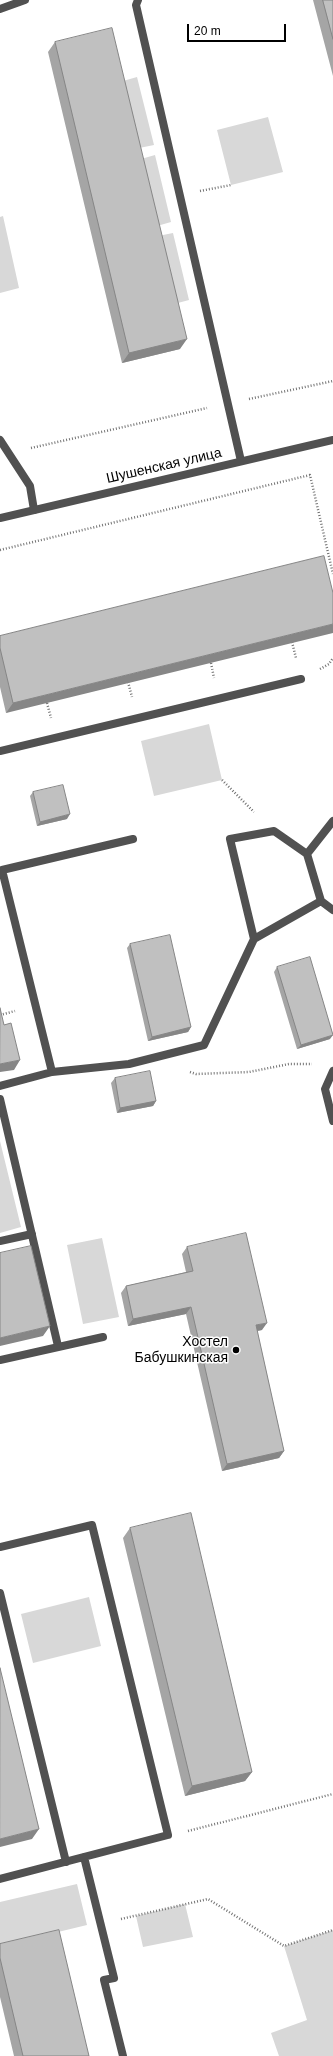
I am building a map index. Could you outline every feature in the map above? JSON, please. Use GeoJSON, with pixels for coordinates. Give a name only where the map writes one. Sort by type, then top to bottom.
{"type":"FeatureCollection","features":[{"type":"Feature","properties":{"kind":"street"},"geometry":{"type":"LineString","coordinates":[[0,9],[25,0]]}},
{"type":"Feature","properties":{"kind":"street"},"geometry":{"type":"LineString","coordinates":[[138,0],[136,5],[241,461]]}},
{"type":"Feature","properties":{"kind":"street"},"geometry":{"type":"LineString","coordinates":[[0,440],[30,486],[34,510]]}},
{"type":"Feature","properties":{"kind":"street","name":"Шушенская улица"},"geometry":{"type":"LineString","coordinates":[[0,518],[333,440]]}},
{"type":"Feature","properties":{"kind":"street"},"geometry":{"type":"LineString","coordinates":[[0,751],[301,679]]}},
{"type":"Feature","properties":{"kind":"street"},"geometry":{"type":"LineString","coordinates":[[307,854],[333,821]]}},
{"type":"Feature","properties":{"kind":"street"},"geometry":{"type":"LineString","coordinates":[[254,939],[230,839],[274,831],[307,854],[321,901],[333,910]]}},
{"type":"Feature","properties":{"kind":"street"},"geometry":{"type":"LineString","coordinates":[[52,1072],[2,870],[133,838]]}},
{"type":"Feature","properties":{"kind":"street"},"geometry":{"type":"LineString","coordinates":[[0,1086],[52,1072],[129,1064],[204,1045],[254,939],[321,901]]}},
{"type":"Feature","properties":{"kind":"street"},"geometry":{"type":"LineString","coordinates":[[333,1071],[325,1089],[333,1121]]}},
{"type":"Feature","properties":{"kind":"street"},"geometry":{"type":"LineString","coordinates":[[0,1099],[58,1346]]}},
{"type":"Feature","properties":{"kind":"street"},"geometry":{"type":"LineString","coordinates":[[0,1242],[32,1234]]}},
{"type":"Feature","properties":{"kind":"street"},"geometry":{"type":"LineString","coordinates":[[0,1360],[103,1337]]}},
{"type":"Feature","properties":{"kind":"street"},"geometry":{"type":"LineString","coordinates":[[0,1547],[92,1525],[168,1836],[0,1879]]}},
{"type":"Feature","properties":{"kind":"street"},"geometry":{"type":"LineString","coordinates":[[0,1593],[66,1862]]}},
{"type":"Feature","properties":{"kind":"street"},"geometry":{"type":"LineString","coordinates":[[84,1857],[114,1978],[104,1980],[123,2056]]}},
{"type":"Feature","properties":{"kind":"path"},"geometry":{"type":"LineString","coordinates":[[180,196],[231,184]]}},
{"type":"Feature","properties":{"kind":"path"},"geometry":{"type":"LineString","coordinates":[[8,453],[333,381]]}},
{"type":"Feature","properties":{"kind":"path"},"geometry":{"type":"LineString","coordinates":[[0,550],[310,475],[333,574]]}},
{"type":"Feature","properties":{"kind":"path"},"geometry":{"type":"LineString","coordinates":[[222,780],[274,831]]}},
{"type":"Feature","properties":{"kind":"path"},"geometry":{"type":"LineString","coordinates":[[150,1058],[196,1074],[249,1072],[289,1064],[312,1064],[333,1071]]}},
{"type":"Feature","properties":{"kind":"path"},"geometry":{"type":"LineString","coordinates":[[168,1836],[333,1794]]}},
{"type":"Feature","properties":{"kind":"path"},"geometry":{"type":"LineString","coordinates":[[100,1923],[208,1900],[284,1946],[333,1930]]}},
{"type":"Feature","properties":{"kind":"shaded area"},"geometry":{"type":"Polygon","coordinates":[[[137,77],[154,145],[139,148],[123,81],[137,77]]]}},
{"type":"Feature","properties":{"kind":"shaded area"},"geometry":{"type":"Polygon","coordinates":[[[268,117],[283,172],[231,185],[217,130],[268,117]]]}},
{"type":"Feature","properties":{"kind":"shaded area"},"geometry":{"type":"Polygon","coordinates":[[[155,155],[171,222],[157,226],[141,159],[155,155]]]}},
{"type":"Feature","properties":{"kind":"shaded area"},"geometry":{"type":"Polygon","coordinates":[[[3,216],[19,288],[0,293],[0,217],[3,216]]]}},
{"type":"Feature","properties":{"kind":"shaded area"},"geometry":{"type":"Polygon","coordinates":[[[173,233],[189,300],[174,304],[158,236],[173,233]]]}},
{"type":"Feature","properties":{"kind":"shaded area"},"geometry":{"type":"Polygon","coordinates":[[[209,724],[222,780],[154,796],[141,741],[209,724]]]}},
{"type":"Feature","properties":{"kind":"shaded area"},"geometry":{"type":"Polygon","coordinates":[[[0,1141],[21,1227],[0,1233],[0,1141]]]}},
{"type":"Feature","properties":{"kind":"shaded area"},"geometry":{"type":"Polygon","coordinates":[[[102,1238],[119,1317],[83,1324],[67,1245],[102,1238]]]}},
{"type":"Feature","properties":{"kind":"shaded area"},"geometry":{"type":"Polygon","coordinates":[[[89,1597],[101,1646],[33,1663],[21,1614],[89,1597]]]}},
{"type":"Feature","properties":{"kind":"shaded area"},"geometry":{"type":"Polygon","coordinates":[[[77,1884],[87,1925],[0,1946],[0,1902],[77,1884]]]}},
{"type":"Feature","properties":{"kind":"shaded area"},"geometry":{"type":"Polygon","coordinates":[[[185,1904],[193,1937],[143,1947],[136,1916],[185,1904]]]}},
{"type":"Feature","properties":{"kind":"shaded area"},"geometry":{"type":"Polygon","coordinates":[[[333,1930],[333,2056],[279,2056],[271,2033],[307,2020],[284,1946],[333,1930]]]}},
{"type":"Feature","properties":{"kind":"building"},"geometry":{"type":"Polygon","coordinates":[[[323,0],[333,0],[333,39],[323,0]]]}},
{"type":"Feature","properties":{"kind":"building"},"geometry":{"type":"Polygon","coordinates":[[[112,28],[187,339],[129,353],[55,42],[112,28]]]}},
{"type":"Feature","properties":{"kind":"building"},"geometry":{"type":"Polygon","coordinates":[[[324,556],[333,593],[333,624],[13,703],[0,648],[0,636],[324,556]]]}},
{"type":"Feature","properties":{"kind":"building"},"geometry":{"type":"Polygon","coordinates":[[[63,785],[70,814],[40,822],[33,792],[63,785]]]}},
{"type":"Feature","properties":{"kind":"building"},"geometry":{"type":"Polygon","coordinates":[[[170,935],[191,1027],[152,1037],[130,944],[170,935]]]}},
{"type":"Feature","properties":{"kind":"building"},"geometry":{"type":"Polygon","coordinates":[[[310,957],[333,1035],[301,1045],[277,967],[310,957]]]}},
{"type":"Feature","properties":{"kind":"building"},"geometry":{"type":"Polygon","coordinates":[[[0,1008],[4,1025],[11,1023],[20,1060],[0,1064],[0,1008]]]}},
{"type":"Feature","properties":{"kind":"building"},"geometry":{"type":"Polygon","coordinates":[[[150,1071],[156,1101],[120,1108],[115,1078],[150,1071]]]}},
{"type":"Feature","properties":{"kind":"building"},"geometry":{"type":"Polygon","coordinates":[[[246,1233],[267,1323],[256,1325],[284,1451],[227,1464],[191,1307],[133,1319],[126,1286],[193,1271],[187,1247],[246,1233]]]}},
{"type":"Feature","properties":{"kind":"building"},"geometry":{"type":"Polygon","coordinates":[[[31,1246],[50,1326],[0,1338],[0,1253],[31,1246]]]}},
{"type":"Feature","properties":{"kind":"building"},"geometry":{"type":"Polygon","coordinates":[[[191,1513],[252,1772],[192,1786],[130,1528],[191,1513]]]}},
{"type":"Feature","properties":{"kind":"building"},"geometry":{"type":"Polygon","coordinates":[[[0,1668],[39,1829],[0,1839],[0,1668]]]}},
{"type":"Feature","properties":{"kind":"building"},"geometry":{"type":"Polygon","coordinates":[[[59,1930],[89,2056],[23,2056],[0,1958],[0,1944],[59,1930]]]}},
{"type":"Feature","properties":{"kind":"place","name":"Хостел Бабушкинская"},"geometry":{"type":"Point","coordinates":[236,1350]}}]}
